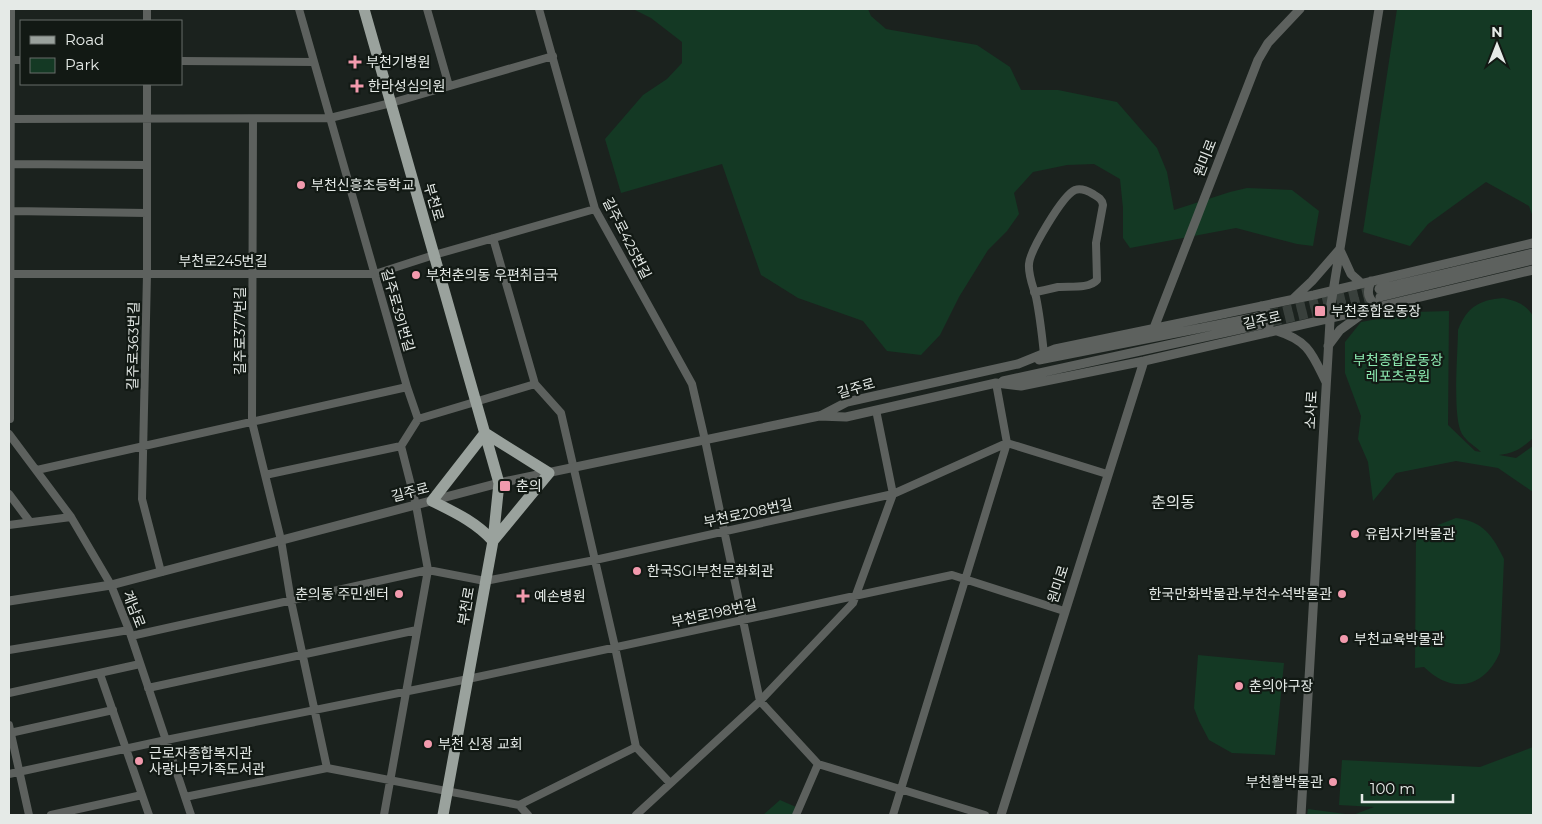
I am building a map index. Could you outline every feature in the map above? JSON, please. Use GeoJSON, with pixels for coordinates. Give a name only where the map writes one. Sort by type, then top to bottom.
{"type":"FeatureCollection","features":[{"type":"Feature","properties":{"kind":"main road","name":"부천로"},"geometry":{"type":"LineString","coordinates":[[364,9],[499,483],[492,541],[443,815]]}},
{"type":"Feature","properties":{"kind":"main road"},"geometry":{"type":"LineString","coordinates":[[485,433],[549,473],[492,541],[466,518],[432,501],[485,433]]}},
{"type":"Feature","properties":{"kind":"street"},"geometry":{"type":"LineString","coordinates":[[10,434],[11,9]]}},
{"type":"Feature","properties":{"kind":"street","name":"길주로391번길"},"geometry":{"type":"LineString","coordinates":[[299,9],[374,274],[418,419]]}},
{"type":"Feature","properties":{"kind":"street"},"geometry":{"type":"LineString","coordinates":[[427,9],[449,86]]}},
{"type":"Feature","properties":{"kind":"street","name":"길주로425번길"},"geometry":{"type":"LineString","coordinates":[[539,9],[595,209],[692,384],[760,701]]}},
{"type":"Feature","properties":{"kind":"street","name":"원미로"},"geometry":{"type":"LineString","coordinates":[[1154,328],[1258,60],[1268,43],[1300,9]]}},
{"type":"Feature","properties":{"kind":"street","name":"소사로"},"geometry":{"type":"LineString","coordinates":[[1301,815],[1330,318],[1379,9]]}},
{"type":"Feature","properties":{"kind":"street"},"geometry":{"type":"LineString","coordinates":[[10,119],[330,118],[391,103],[553,56]]}},
{"type":"Feature","properties":{"kind":"street"},"geometry":{"type":"LineString","coordinates":[[11,60],[20,60]]}},
{"type":"Feature","properties":{"kind":"street"},"geometry":{"type":"LineString","coordinates":[[182,61],[314,62]]}},
{"type":"Feature","properties":{"kind":"street","name":"길주로363번길"},"geometry":{"type":"LineString","coordinates":[[147,85],[147,274],[142,499],[160,572]]}},
{"type":"Feature","properties":{"kind":"street","name":"길주로377번길"},"geometry":{"type":"LineString","coordinates":[[253,119],[252,422],[281,540],[291,601],[326,768]]}},
{"type":"Feature","properties":{"kind":"street"},"geometry":{"type":"LineString","coordinates":[[11,164],[148,165]]}},
{"type":"Feature","properties":{"kind":"street"},"geometry":{"type":"LineString","coordinates":[[1034,292],[1060,287],[1088,285],[1097,282],[1096,243],[1103,205],[1100,198],[1091,192],[1079,190],[1070,194],[1058,209],[1031,254],[1029,264],[1030,278],[1040,316],[1044,354]]}},
{"type":"Feature","properties":{"kind":"street","name":"부천로245번길"},"geometry":{"type":"LineString","coordinates":[[10,274],[374,274],[595,209]]}},
{"type":"Feature","properties":{"kind":"street"},"geometry":{"type":"LineString","coordinates":[[11,211],[147,213]]}},
{"type":"Feature","properties":{"kind":"street"},"geometry":{"type":"LineString","coordinates":[[493,238],[535,384],[561,413],[615,647],[636,748],[670,784]]}},
{"type":"Feature","properties":{"kind":"street","name":"길주로"},"geometry":{"type":"LineString","coordinates":[[1018,364],[1055,350],[1333,291],[1533,243]]}},
{"type":"Feature","properties":{"kind":"street"},"geometry":{"type":"LineString","coordinates":[[1293,299],[1340,250],[1351,274],[1361,283]]}},
{"type":"Feature","properties":{"kind":"street"},"geometry":{"type":"LineString","coordinates":[[1533,253],[1380,293],[1533,260]]}},
{"type":"Feature","properties":{"kind":"street","name":"길주로"},"geometry":{"type":"LineString","coordinates":[[996,383],[1021,386],[1144,361],[1533,270]]}},
{"type":"Feature","properties":{"kind":"street"},"geometry":{"type":"LineString","coordinates":[[1328,346],[1340,330],[1356,317],[1374,308],[1368,294],[1371,281]]}},
{"type":"Feature","properties":{"kind":"street"},"geometry":{"type":"LineString","coordinates":[[1261,306],[1268,311],[1269,326],[1266,333]]}},
{"type":"Feature","properties":{"kind":"street","name":"길주로"},"geometry":{"type":"LineString","coordinates":[[9,601],[111,585],[499,483],[819,416],[846,416],[876,410],[1258,321],[1018,364],[847,402],[819,416]]}},
{"type":"Feature","properties":{"kind":"street"},"geometry":{"type":"LineString","coordinates":[[1277,331],[1302,342],[1311,352],[1326,382]]}},
{"type":"Feature","properties":{"kind":"street","name":"원미로"},"geometry":{"type":"LineString","coordinates":[[1001,815],[1144,361]]}},
{"type":"Feature","properties":{"kind":"street"},"geometry":{"type":"LineString","coordinates":[[1126,364],[1138,379]]}},
{"type":"Feature","properties":{"kind":"street"},"geometry":{"type":"LineString","coordinates":[[893,815],[1007,442],[996,383]]}},
{"type":"Feature","properties":{"kind":"street"},"geometry":{"type":"LineString","coordinates":[[265,475],[401,446],[418,419],[535,384]]}},
{"type":"Feature","properties":{"kind":"street"},"geometry":{"type":"LineString","coordinates":[[37,470],[407,387]]}},
{"type":"Feature","properties":{"kind":"street"},"geometry":{"type":"LineString","coordinates":[[888,393],[882,397],[880,402],[890,407]]}},
{"type":"Feature","properties":{"kind":"street"},"geometry":{"type":"LineString","coordinates":[[636,815],[760,701],[853,603],[893,494],[876,410]]}},
{"type":"Feature","properties":{"kind":"street","name":"계남로"},"geometry":{"type":"LineString","coordinates":[[10,434],[71,517],[111,585],[130,633],[191,815]]}},
{"type":"Feature","properties":{"kind":"street"},"geometry":{"type":"LineString","coordinates":[[1007,442],[1107,474]]}},
{"type":"Feature","properties":{"kind":"street","name":"부천로208번길"},"geometry":{"type":"LineString","coordinates":[[485,581],[595,560],[893,494],[1007,442]]}},
{"type":"Feature","properties":{"kind":"street"},"geometry":{"type":"LineString","coordinates":[[384,815],[428,570],[416,505],[401,446]]}},
{"type":"Feature","properties":{"kind":"street"},"geometry":{"type":"LineString","coordinates":[[9,494],[30,522]]}},
{"type":"Feature","properties":{"kind":"street"},"geometry":{"type":"LineString","coordinates":[[9,525],[71,517]]}},
{"type":"Feature","properties":{"kind":"street"},"geometry":{"type":"LineString","coordinates":[[9,650],[130,633],[291,601],[428,570],[485,581]]}},
{"type":"Feature","properties":{"kind":"street","name":"부천로198번길"},"geometry":{"type":"LineString","coordinates":[[9,774],[126,748],[468,679],[952,575],[1064,611]]}},
{"type":"Feature","properties":{"kind":"street"},"geometry":{"type":"LineString","coordinates":[[148,688],[417,630]]}},
{"type":"Feature","properties":{"kind":"street"},"geometry":{"type":"LineString","coordinates":[[9,693],[140,664]]}},
{"type":"Feature","properties":{"kind":"street"},"geometry":{"type":"LineString","coordinates":[[100,674],[149,815]]}},
{"type":"Feature","properties":{"kind":"street"},"geometry":{"type":"LineString","coordinates":[[760,701],[818,764],[985,815]]}},
{"type":"Feature","properties":{"kind":"street"},"geometry":{"type":"LineString","coordinates":[[29,815],[10,729],[112,710]]}},
{"type":"Feature","properties":{"kind":"street"},"geometry":{"type":"LineString","coordinates":[[185,798],[326,768],[519,805],[636,748]]}},
{"type":"Feature","properties":{"kind":"street"},"geometry":{"type":"LineString","coordinates":[[796,815],[818,764]]}},
{"type":"Feature","properties":{"kind":"street"},"geometry":{"type":"LineString","coordinates":[[51,815],[142,795]]}},
{"type":"Feature","properties":{"kind":"street"},"geometry":{"type":"LineString","coordinates":[[519,805],[528,815]]}},
{"type":"Feature","properties":{"kind":"green space"},"geometry":{"type":"Polygon","coordinates":[[[633,9],[868,9],[871,16],[886,29],[977,45],[1010,67],[1021,90],[1058,90],[1117,102],[1157,148],[1167,172],[1174,210],[1247,188],[1292,190],[1319,211],[1313,246],[1297,244],[1236,228],[1130,248],[1123,238],[1123,208],[1120,179],[1094,164],[1067,165],[1033,172],[1014,193],[1019,214],[1007,231],[988,250],[959,297],[940,335],[921,355],[887,351],[863,321],[798,298],[761,275],[722,164],[621,193],[605,139],[643,95],[667,79],[682,63],[682,42],[651,18],[633,9]]]}},
{"type":"Feature","properties":{"kind":"green space"},"geometry":{"type":"Polygon","coordinates":[[[1397,9],[1533,9],[1533,217],[1529,206],[1486,182],[1428,224],[1410,246],[1363,232],[1397,9]]]}},
{"type":"Feature","properties":{"kind":"green space","name":"부천종합운동장 레포츠공원"},"geometry":{"type":"Polygon","coordinates":[[[1503,298],[1520,304],[1533,316],[1533,438],[1518,450],[1499,455],[1516,458],[1533,446],[1533,492],[1498,468],[1456,461],[1396,473],[1373,501],[1368,462],[1358,439],[1361,416],[1345,373],[1345,342],[1361,322],[1415,312],[1449,311],[1448,425],[1475,451],[1481,452],[1464,437],[1459,426],[1456,399],[1458,330],[1465,316],[1475,306],[1487,301],[1503,298]]]}},
{"type":"Feature","properties":{"kind":"green space"},"geometry":{"type":"Polygon","coordinates":[[[1456,518],[1473,522],[1486,531],[1496,543],[1504,559],[1500,652],[1494,664],[1486,673],[1477,680],[1467,684],[1446,682],[1424,667],[1415,668],[1416,535],[1425,534],[1426,538],[1438,525],[1456,518]]]}},
{"type":"Feature","properties":{"kind":"green space","name":"춘의야구장"},"geometry":{"type":"Polygon","coordinates":[[[1198,655],[1284,663],[1275,755],[1232,753],[1209,740],[1194,708],[1198,655]]]}},
{"type":"Feature","properties":{"kind":"green space"},"geometry":{"type":"Polygon","coordinates":[[[1533,747],[1533,815],[1353,815],[1374,807],[1339,805],[1342,760],[1480,767],[1533,747]]]}},
{"type":"Feature","properties":{"kind":"green space"},"geometry":{"type":"Polygon","coordinates":[[[780,800],[796,807],[792,815],[763,815],[780,800]]]}},
{"type":"Feature","properties":{"kind":"green space"},"geometry":{"type":"Polygon","coordinates":[[[1308,809],[1353,815],[1307,815],[1308,809]]]}},
{"type":"Feature","properties":{"kind":"tunnel"},"geometry":{"type":"LineString","coordinates":[[1257,317],[1379,289]]}},
{"type":"Feature","properties":{"kind":"tunnel"},"geometry":{"type":"LineString","coordinates":[[1259,325],[1380,297]]}},
{"type":"Feature","properties":{"kind":"place","name":"부천기병원"},"geometry":{"type":"Point","coordinates":[355,62]}},
{"type":"Feature","properties":{"kind":"place","name":"한라성심의원"},"geometry":{"type":"Point","coordinates":[357,86]}},
{"type":"Feature","properties":{"kind":"place","name":"부천신흥초등학교"},"geometry":{"type":"Point","coordinates":[301,185]}},
{"type":"Feature","properties":{"kind":"place","name":"부천춘의동 우편취급국"},"geometry":{"type":"Point","coordinates":[416,275]}},
{"type":"Feature","properties":{"kind":"place","name":"부천종합운동장"},"geometry":{"type":"Point","coordinates":[1320,311]}},
{"type":"Feature","properties":{"kind":"place","name":"춘의"},"geometry":{"type":"Point","coordinates":[505,486]}},
{"type":"Feature","properties":{"kind":"place","name":"유럽자기박물관"},"geometry":{"type":"Point","coordinates":[1355,534]}},
{"type":"Feature","properties":{"kind":"place","name":"한국SGI부천문화회관"},"geometry":{"type":"Point","coordinates":[637,571]}},
{"type":"Feature","properties":{"kind":"place","name":"춘의동 주민센터"},"geometry":{"type":"Point","coordinates":[399,594]}},
{"type":"Feature","properties":{"kind":"place","name":"한국만화박물관.부천수석박물관"},"geometry":{"type":"Point","coordinates":[1342,594]}},
{"type":"Feature","properties":{"kind":"place","name":"예손병원"},"geometry":{"type":"Point","coordinates":[523,596]}},
{"type":"Feature","properties":{"kind":"place","name":"부천교육박물관"},"geometry":{"type":"Point","coordinates":[1344,639]}},
{"type":"Feature","properties":{"kind":"place","name":"춘의야구장"},"geometry":{"type":"Point","coordinates":[1239,686]}},
{"type":"Feature","properties":{"kind":"place","name":"부천 신정 교회"},"geometry":{"type":"Point","coordinates":[428,744]}},
{"type":"Feature","properties":{"kind":"place","name":"근로자종합복지관 사랑나무가족도서관"},"geometry":{"type":"Point","coordinates":[139,761]}},
{"type":"Feature","properties":{"kind":"place","name":"부천활박물관"},"geometry":{"type":"Point","coordinates":[1333,782]}},
{"type":"Feature","properties":{"kind":"district","name":"춘의동"},"geometry":{"type":"Point","coordinates":[1173,502]}}]}
